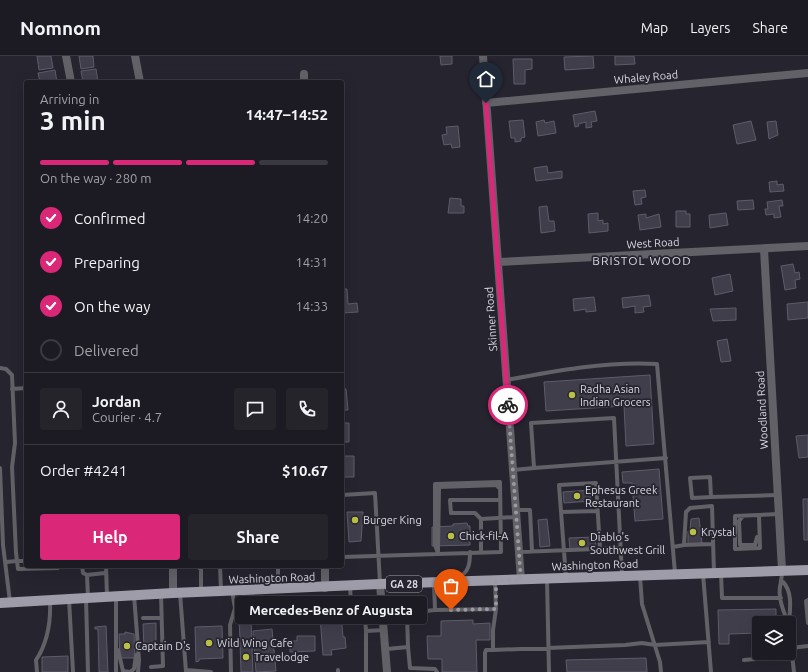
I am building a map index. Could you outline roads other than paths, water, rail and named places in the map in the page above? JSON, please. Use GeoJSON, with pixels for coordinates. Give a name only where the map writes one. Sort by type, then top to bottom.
{"type":"FeatureCollection","features":[{"type":"Feature","properties":{"kind":"main road","name":"Washington Road"},"geometry":{"type":"LineString","coordinates":[[5,602],[221,591],[326,588],[380,584],[808,570]]}},
{"type":"Feature","properties":{"kind":"street"},"geometry":{"type":"LineString","coordinates":[[66,56],[71,80]]}},
{"type":"Feature","properties":{"kind":"street"},"geometry":{"type":"LineString","coordinates":[[136,56],[140,80]]}},
{"type":"Feature","properties":{"kind":"street","name":"Skinner Road"},"geometry":{"type":"LineString","coordinates":[[483,56],[521,580]]}},
{"type":"Feature","properties":{"kind":"street","name":"Whaley Road"},"geometry":{"type":"LineString","coordinates":[[486,103],[808,73]]}},
{"type":"Feature","properties":{"kind":"street","name":"West Road"},"geometry":{"type":"LineString","coordinates":[[498,262],[808,246]]}},
{"type":"Feature","properties":{"kind":"street","name":"Woodland Road"},"geometry":{"type":"LineString","coordinates":[[764,249],[782,570]]}},
{"type":"Feature","properties":{"kind":"street"},"geometry":{"type":"LineString","coordinates":[[173,568],[177,593]]}},
{"type":"Feature","properties":{"kind":"street"},"geometry":{"type":"LineString","coordinates":[[324,568],[326,588]]}},
{"type":"Feature","properties":{"kind":"street"},"geometry":{"type":"LineString","coordinates":[[380,584],[387,649],[387,672]]}},
{"type":"Feature","properties":{"kind":"lane"},"geometry":{"type":"LineString","coordinates":[[506,380],[573,370],[640,363],[657,364],[675,574]]}},
{"type":"Feature","properties":{"kind":"lane"},"geometry":{"type":"LineString","coordinates":[[0,368],[6,370],[12,375],[15,443],[13,475],[18,569],[58,568]]}},
{"type":"Feature","properties":{"kind":"lane"},"geometry":{"type":"LineString","coordinates":[[12,389],[24,388]]}},
{"type":"Feature","properties":{"kind":"lane"},"geometry":{"type":"LineString","coordinates":[[534,468],[531,423],[614,418],[622,576]]}},
{"type":"Feature","properties":{"kind":"lane"},"geometry":{"type":"LineString","coordinates":[[513,470],[666,458]]}},
{"type":"Feature","properties":{"kind":"lane"},"geometry":{"type":"LineString","coordinates":[[0,468],[6,562],[5,602]]}},
{"type":"Feature","properties":{"kind":"lane"},"geometry":{"type":"LineString","coordinates":[[711,498],[710,477],[690,478],[692,498],[711,498],[778,495]]}},
{"type":"Feature","properties":{"kind":"lane"},"geometry":{"type":"LineString","coordinates":[[566,579],[559,485],[596,483],[600,549]]}},
{"type":"Feature","properties":{"kind":"lane"},"geometry":{"type":"LineString","coordinates":[[344,557],[438,554],[470,552],[501,552],[501,518],[498,485],[439,487],[438,554]]}},
{"type":"Feature","properties":{"kind":"lane"},"geometry":{"type":"LineString","coordinates":[[344,495],[375,493],[380,584]]}},
{"type":"Feature","properties":{"kind":"lane"},"geometry":{"type":"LineString","coordinates":[[481,552],[481,519],[475,513],[451,513],[450,500],[500,497]]}},
{"type":"Feature","properties":{"kind":"lane"},"geometry":{"type":"LineString","coordinates":[[684,545],[686,512],[690,508],[712,506],[713,544],[722,598],[781,598]]}},
{"type":"Feature","properties":{"kind":"lane"},"geometry":{"type":"LineString","coordinates":[[481,519],[501,518],[530,510],[532,551]]}},
{"type":"Feature","properties":{"kind":"lane"},"geometry":{"type":"LineString","coordinates":[[561,512],[597,511]]}},
{"type":"Feature","properties":{"kind":"lane"},"geometry":{"type":"LineString","coordinates":[[759,516],[760,548],[736,549],[735,516],[779,514]]}},
{"type":"Feature","properties":{"kind":"lane"},"geometry":{"type":"LineString","coordinates":[[673,547],[713,544]]}},
{"type":"Feature","properties":{"kind":"lane"},"geometry":{"type":"LineString","coordinates":[[519,552],[621,548]]}},
{"type":"Feature","properties":{"kind":"lane"},"geometry":{"type":"LineString","coordinates":[[435,610],[436,583],[453,579],[466,572],[469,567],[470,552]]}},
{"type":"Feature","properties":{"kind":"lane"},"geometry":{"type":"LineString","coordinates":[[6,562],[24,561]]}},
{"type":"Feature","properties":{"kind":"lane"},"geometry":{"type":"LineString","coordinates":[[82,568],[83,573],[87,575],[105,573]]}},
{"type":"Feature","properties":{"kind":"lane"},"geometry":{"type":"LineString","coordinates":[[106,568],[105,573],[111,596],[116,638],[121,668],[123,671],[130,672],[134,669],[137,642]]}},
{"type":"Feature","properties":{"kind":"lane"},"geometry":{"type":"LineString","coordinates":[[199,568],[200,569],[201,592]]}},
{"type":"Feature","properties":{"kind":"lane"},"geometry":{"type":"LineString","coordinates":[[220,568],[221,591]]}},
{"type":"Feature","properties":{"kind":"lane"},"geometry":{"type":"LineString","coordinates":[[277,568],[278,589]]}},
{"type":"Feature","properties":{"kind":"lane"},"geometry":{"type":"LineString","coordinates":[[782,570],[783,582],[780,587],[781,598],[786,616]]}},
{"type":"Feature","properties":{"kind":"lane"},"geometry":{"type":"LineString","coordinates":[[703,573],[711,672]]}},
{"type":"Feature","properties":{"kind":"lane"},"geometry":{"type":"LineString","coordinates":[[87,575],[88,672]]}},
{"type":"Feature","properties":{"kind":"lane"},"geometry":{"type":"LineString","coordinates":[[640,576],[642,604],[656,645],[661,672]]}},
{"type":"Feature","properties":{"kind":"lane"},"geometry":{"type":"LineString","coordinates":[[547,579],[549,672]]}},
{"type":"Feature","properties":{"kind":"lane"},"geometry":{"type":"LineString","coordinates":[[493,650],[493,630],[496,609],[496,581]]}},
{"type":"Feature","properties":{"kind":"lane"},"geometry":{"type":"LineString","coordinates":[[783,582],[788,587],[790,604],[789,616]]}},
{"type":"Feature","properties":{"kind":"lane"},"geometry":{"type":"LineString","coordinates":[[350,586],[351,603],[361,608],[365,614],[366,672]]}},
{"type":"Feature","properties":{"kind":"lane"},"geometry":{"type":"LineString","coordinates":[[231,672],[230,624],[235,608],[232,591]]}},
{"type":"Feature","properties":{"kind":"lane"},"geometry":{"type":"LineString","coordinates":[[177,593],[186,671],[211,672]]}},
{"type":"Feature","properties":{"kind":"lane"},"geometry":{"type":"LineString","coordinates":[[151,667],[163,666],[161,594]]}},
{"type":"Feature","properties":{"kind":"lane"},"geometry":{"type":"LineString","coordinates":[[134,595],[139,660],[138,672]]}},
{"type":"Feature","properties":{"kind":"lane"},"geometry":{"type":"LineString","coordinates":[[69,599],[73,672]]}},
{"type":"Feature","properties":{"kind":"lane"},"geometry":{"type":"LineString","coordinates":[[37,672],[36,660],[43,650],[49,631],[50,600]]}},
{"type":"Feature","properties":{"kind":"lane"},"geometry":{"type":"LineString","coordinates":[[808,600],[806,601],[808,623]]}},
{"type":"Feature","properties":{"kind":"lane"},"geometry":{"type":"LineString","coordinates":[[437,672],[435,670],[410,668],[408,647],[408,613],[435,610],[496,609]]}},
{"type":"Feature","properties":{"kind":"lane"},"geometry":{"type":"LineString","coordinates":[[143,618],[161,618]]}},
{"type":"Feature","properties":{"kind":"lane"},"geometry":{"type":"LineString","coordinates":[[366,631],[385,630]]}},
{"type":"Feature","properties":{"kind":"lane"},"geometry":{"type":"LineString","coordinates":[[116,638],[116,672]]}},
{"type":"Feature","properties":{"kind":"lane"},"geometry":{"type":"LineString","coordinates":[[485,672],[484,653],[486,650],[548,649],[642,643],[656,645],[708,642]]}},
{"type":"Feature","properties":{"kind":"lane"},"geometry":{"type":"LineString","coordinates":[[796,647],[808,646]]}},
{"type":"Feature","properties":{"kind":"lane"},"geometry":{"type":"LineString","coordinates":[[387,649],[408,647]]}},
{"type":"Feature","properties":{"kind":"lane"},"geometry":{"type":"LineString","coordinates":[[744,660],[752,659]]}},
{"type":"Feature","properties":{"kind":"lane"},"geometry":{"type":"LineString","coordinates":[[792,660],[794,672]]}},
{"type":"Feature","properties":{"kind":"place","name":"Radha Asian Indian Grocers"},"geometry":{"type":"Point","coordinates":[572,395]}},
{"type":"Feature","properties":{"kind":"place","name":"Ephesus Greek Restaurant"},"geometry":{"type":"Point","coordinates":[577,496]}},
{"type":"Feature","properties":{"kind":"place","name":"Burger King"},"geometry":{"type":"Point","coordinates":[355,520]}},
{"type":"Feature","properties":{"kind":"place","name":"Krystal"},"geometry":{"type":"Point","coordinates":[693,532]}},
{"type":"Feature","properties":{"kind":"place","name":"Chick-fil-A"},"geometry":{"type":"Point","coordinates":[451,536]}},
{"type":"Feature","properties":{"kind":"place","name":"Diablo's Southwest Grill"},"geometry":{"type":"Point","coordinates":[582,543]}},
{"type":"Feature","properties":{"kind":"place","name":"Mercedes-Benz of Augusta"},"geometry":{"type":"Point","coordinates":[451,610]}},
{"type":"Feature","properties":{"kind":"place","name":"Wild Wing Cafe"},"geometry":{"type":"Point","coordinates":[209,643]}},
{"type":"Feature","properties":{"kind":"place","name":"Captain D's"},"geometry":{"type":"Point","coordinates":[127,646]}},
{"type":"Feature","properties":{"kind":"place","name":"Travelodge"},"geometry":{"type":"Point","coordinates":[246,657]}},
{"type":"Feature","properties":{"kind":"district","name":"BRISTOL WOOD"},"geometry":{"type":"Point","coordinates":[642,261]}}]}
